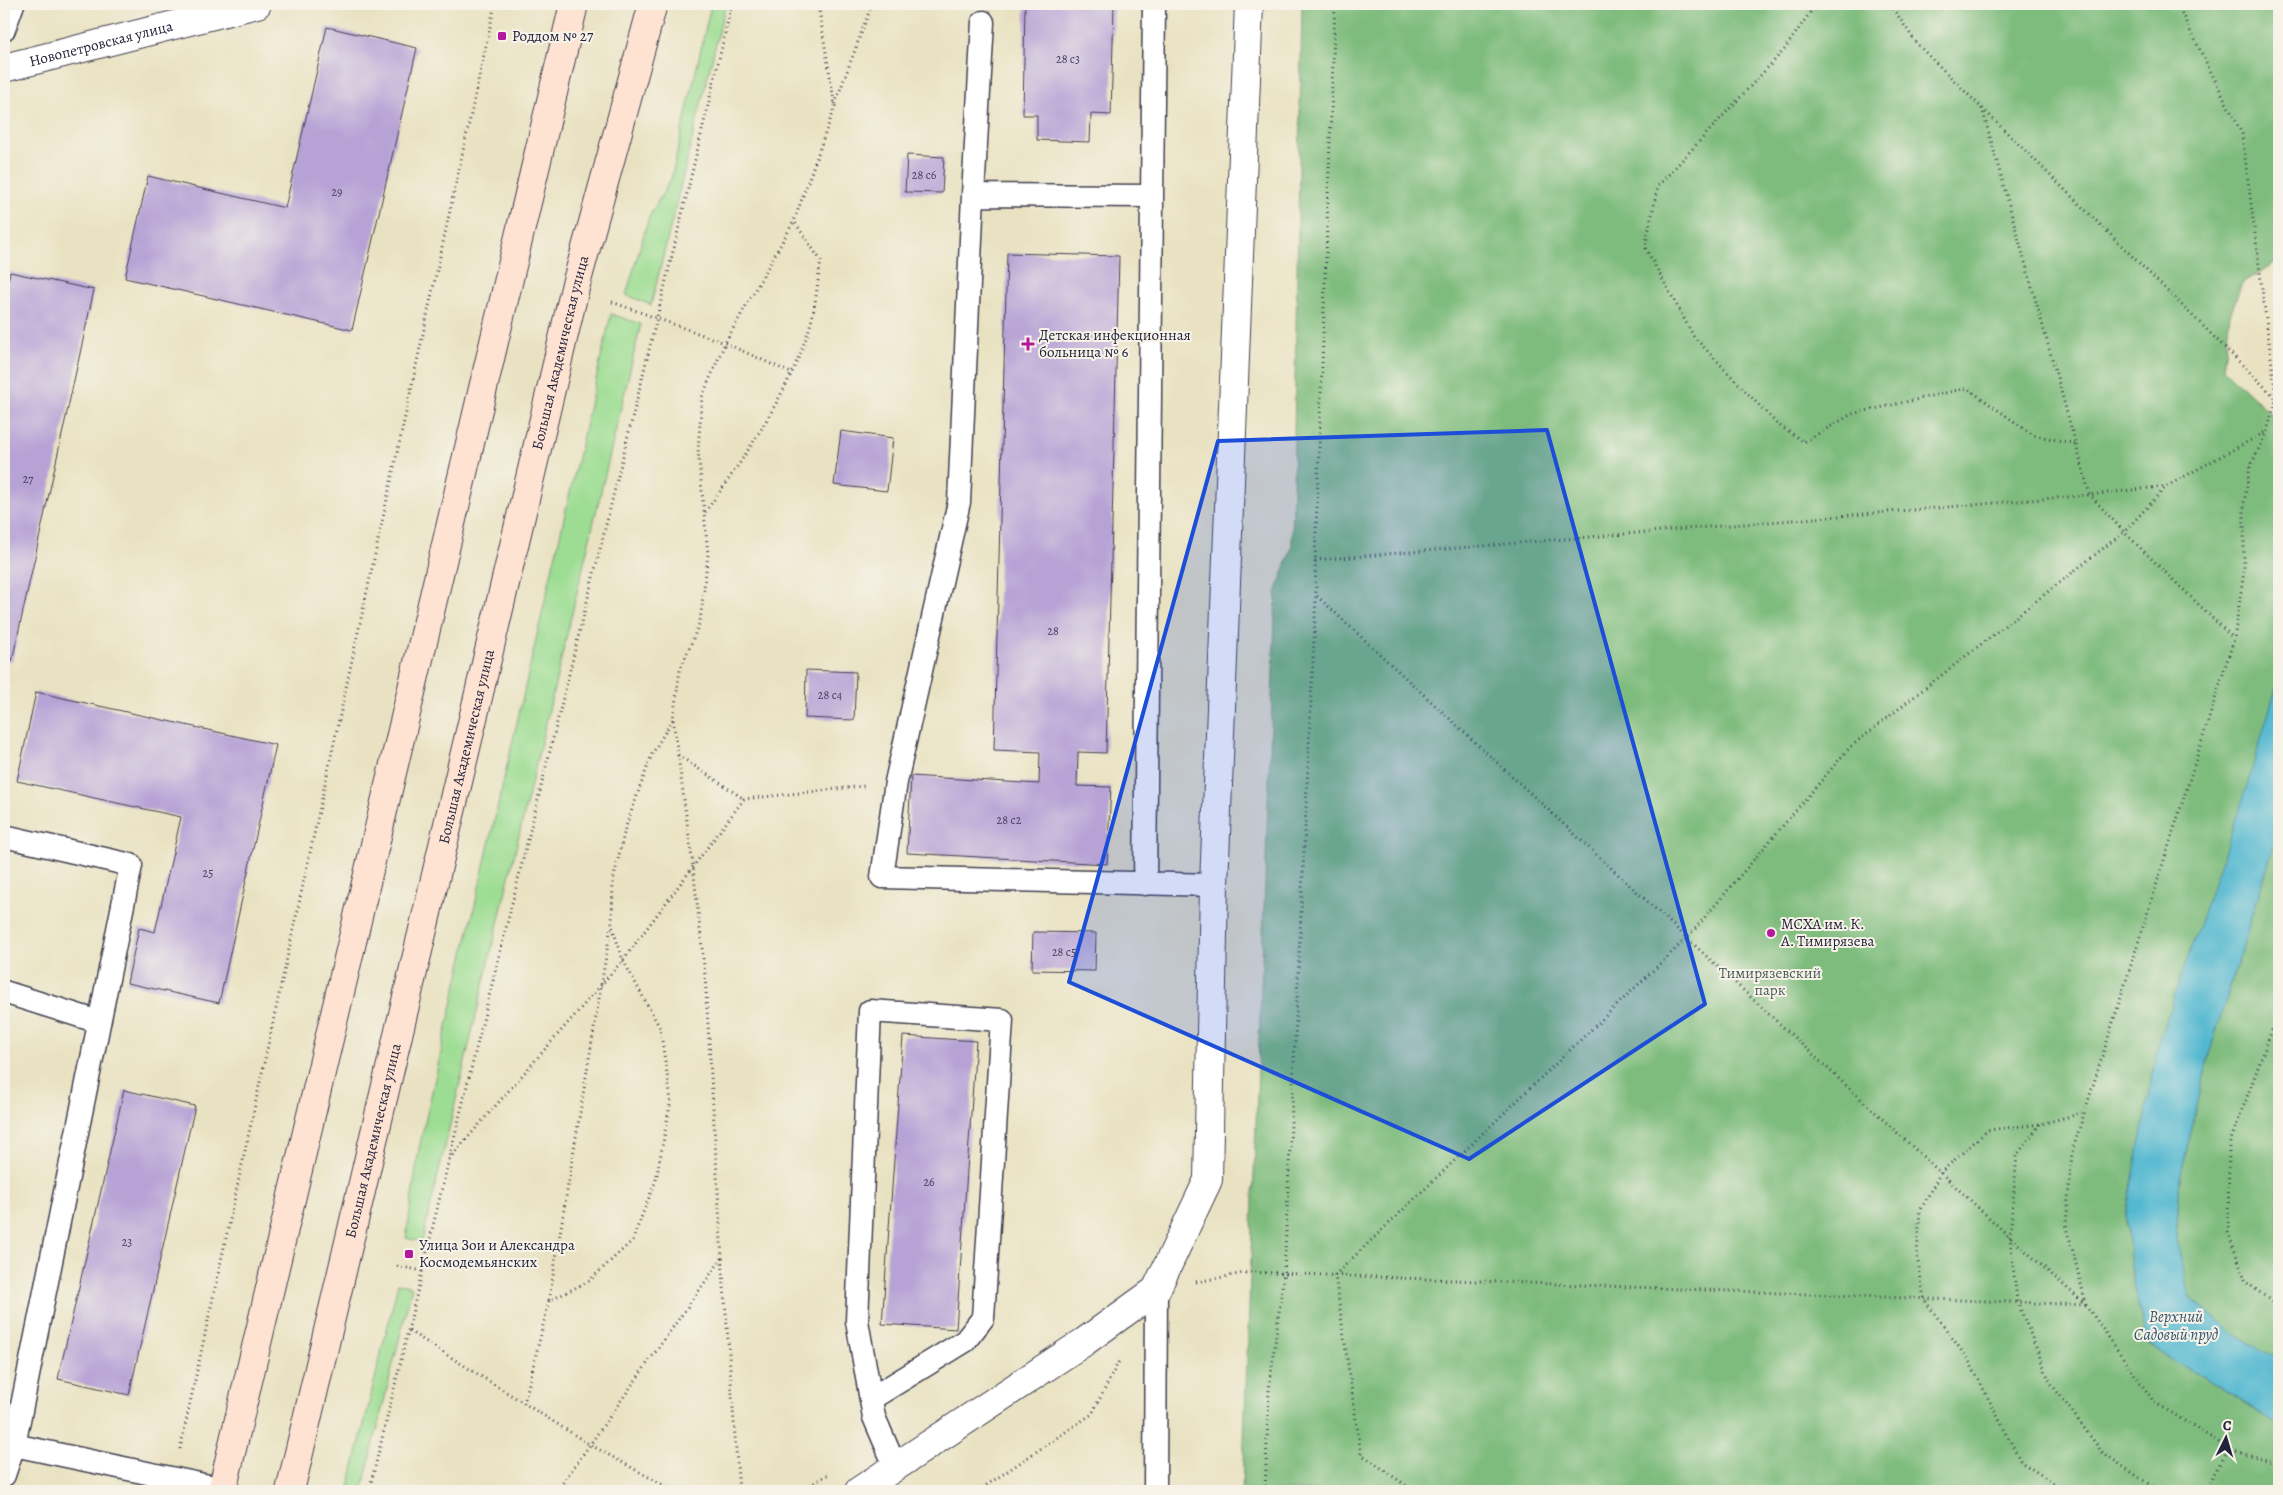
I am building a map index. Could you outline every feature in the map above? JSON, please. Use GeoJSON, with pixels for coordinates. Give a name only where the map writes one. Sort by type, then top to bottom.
{"type":"FeatureCollection","features":[{"type":"Feature","properties":{"kind":"main road"},"geometry":{"type":"LineString","coordinates":[[222,1490],[574,4]]}},
{"type":"Feature","properties":{"kind":"main road","name":"Большая Академическая улица"},"geometry":{"type":"LineString","coordinates":[[290,1491],[574,288],[653,4]]}},
{"type":"Feature","properties":{"kind":"street","name":"Новопетровская улица"},"geometry":{"type":"LineString","coordinates":[[4,68],[257,4]]}},
{"type":"Feature","properties":{"kind":"street"},"geometry":{"type":"LineString","coordinates":[[859,1491],[1084,1342],[1156,1290],[1208,1180],[1214,885],[1249,4]]}},
{"type":"Feature","properties":{"kind":"lane"},"geometry":{"type":"LineString","coordinates":[[4,29],[13,4]]}},
{"type":"Feature","properties":{"kind":"lane"},"geometry":{"type":"LineString","coordinates":[[1145,884],[1154,4]]}},
{"type":"Feature","properties":{"kind":"lane"},"geometry":{"type":"LineString","coordinates":[[983,22],[959,502],[896,782],[882,877],[1214,885]]}},
{"type":"Feature","properties":{"kind":"lane"},"geometry":{"type":"LineString","coordinates":[[973,195],[1152,196]]}},
{"type":"Feature","properties":{"kind":"lane"},"geometry":{"type":"LineString","coordinates":[[4,836],[131,865],[14,1445],[4,1475]]}},
{"type":"Feature","properties":{"kind":"lane"},"geometry":{"type":"LineString","coordinates":[[4,992],[99,1022]]}},
{"type":"Feature","properties":{"kind":"lane"},"geometry":{"type":"LineString","coordinates":[[872,1398],[965,1341],[983,1318],[1002,1020],[870,1011],[857,1321],[874,1417],[895,1466]]}},
{"type":"Feature","properties":{"kind":"lane"},"geometry":{"type":"LineString","coordinates":[[1155,1491],[1156,1290]]}},
{"type":"Feature","properties":{"kind":"lane"},"geometry":{"type":"LineString","coordinates":[[14,1445],[222,1490]]}},
{"type":"Feature","properties":{"kind":"path"},"geometry":{"type":"LineString","coordinates":[[174,1479],[496,4]]}},
{"type":"Feature","properties":{"kind":"path"},"geometry":{"type":"LineString","coordinates":[[369,1491],[410,1331],[449,1159],[658,318],[732,4]]}},
{"type":"Feature","properties":{"kind":"path"},"geometry":{"type":"LineString","coordinates":[[818,4],[835,106]]}},
{"type":"Feature","properties":{"kind":"path"},"geometry":{"type":"LineString","coordinates":[[739,1491],[722,1258],[705,975],[693,866],[673,719],[680,670],[700,622],[708,554],[698,450],[702,397],[725,343],[794,220],[872,4]]}},
{"type":"Feature","properties":{"kind":"path"},"geometry":{"type":"LineString","coordinates":[[1265,1491],[1269,1390],[1284,1273],[1316,596],[1315,560],[1335,4]]}},
{"type":"Feature","properties":{"kind":"path"},"geometry":{"type":"LineString","coordinates":[[1816,4],[1784,50],[1658,186],[1645,246],[1694,337],[1777,424],[1804,442],[1852,414],[1967,388],[2033,435],[2077,444]]}},
{"type":"Feature","properties":{"kind":"path"},"geometry":{"type":"LineString","coordinates":[[1890,4],[1918,44],[2278,400]]}},
{"type":"Feature","properties":{"kind":"path"},"geometry":{"type":"LineString","coordinates":[[2177,4],[2242,134],[2278,400]]}},
{"type":"Feature","properties":{"kind":"path"},"geometry":{"type":"LineString","coordinates":[[1982,108],[2090,495],[2124,532],[2234,639]]}},
{"type":"Feature","properties":{"kind":"path"},"geometry":{"type":"LineString","coordinates":[[704,513],[735,472],[791,373],[810,328],[821,261],[794,220]]}},
{"type":"Feature","properties":{"kind":"path"},"geometry":{"type":"LineString","coordinates":[[612,302],[725,343],[791,373]]}},
{"type":"Feature","properties":{"kind":"path"},"geometry":{"type":"LineString","coordinates":[[2278,400],[2279,390]]}},
{"type":"Feature","properties":{"kind":"path"},"geometry":{"type":"LineString","coordinates":[[2086,1305],[2066,1224],[2072,1152],[2082,1113],[2234,639],[2244,572],[2244,503],[2250,467],[2267,431],[2279,394]]}},
{"type":"Feature","properties":{"kind":"path"},"geometry":{"type":"LineString","coordinates":[[1335,1275],[1688,937],[1850,747],[2124,532],[2167,486],[2267,431]]}},
{"type":"Feature","properties":{"kind":"path"},"geometry":{"type":"LineString","coordinates":[[1315,560],[2090,495],[2167,486]]}},
{"type":"Feature","properties":{"kind":"path"},"geometry":{"type":"LineString","coordinates":[[1316,596],[2086,1305],[2154,1402],[2228,1448],[2279,1464]]}},
{"type":"Feature","properties":{"kind":"path"},"geometry":{"type":"LineString","coordinates":[[524,1404],[549,1301],[612,926],[613,880],[625,829],[652,754],[673,719]]}},
{"type":"Feature","properties":{"kind":"path"},"geometry":{"type":"LineString","coordinates":[[678,755],[744,799],[896,782]]}},
{"type":"Feature","properties":{"kind":"path"},"geometry":{"type":"LineString","coordinates":[[449,1159],[624,960],[744,799]]}},
{"type":"Feature","properties":{"kind":"path"},"geometry":{"type":"LineString","coordinates":[[549,1301],[589,1281],[632,1241],[656,1180],[671,1100],[660,1028],[624,960],[612,926]]}},
{"type":"Feature","properties":{"kind":"path"},"geometry":{"type":"LineString","coordinates":[[2279,1011],[2229,1145],[2228,1232],[2246,1282],[2279,1306]]}},
{"type":"Feature","properties":{"kind":"path"},"geometry":{"type":"LineString","coordinates":[[2066,1491],[2021,1462],[1969,1361],[1924,1299],[1917,1255],[1920,1211],[1941,1172],[1988,1130],[2041,1124],[2082,1113]]}},
{"type":"Feature","properties":{"kind":"path"},"geometry":{"type":"LineString","coordinates":[[2041,1124],[2017,1155],[2010,1237],[2017,1301],[2050,1382],[2102,1452],[2159,1491]]}},
{"type":"Feature","properties":{"kind":"path"},"geometry":{"type":"LineString","coordinates":[[557,1491],[722,1258]]}},
{"type":"Feature","properties":{"kind":"path"},"geometry":{"type":"LineString","coordinates":[[397,1266],[423,1271]]}},
{"type":"Feature","properties":{"kind":"path"},"geometry":{"type":"LineString","coordinates":[[1156,1290],[1250,1272],[2086,1305]]}},
{"type":"Feature","properties":{"kind":"path"},"geometry":{"type":"LineString","coordinates":[[1335,1275],[1360,1454],[1414,1491]]}},
{"type":"Feature","properties":{"kind":"path"},"geometry":{"type":"LineString","coordinates":[[410,1331],[589,1444],[674,1491]]}},
{"type":"Feature","properties":{"kind":"path"},"geometry":{"type":"LineString","coordinates":[[978,1491],[1092,1414],[1122,1356]]}},
{"type":"Feature","properties":{"kind":"path"},"geometry":{"type":"LineString","coordinates":[[2205,1491],[2228,1448]]}},
{"type":"Feature","properties":{"kind":"highlighted area"},"geometry":{"type":"Polygon","coordinates":[[[1547,430],[1705,1004],[1469,1159],[1069,982],[1218,441],[1547,430]]]}},
{"type":"Feature","properties":{"kind":"green space","name":"Тимирязевский парк"},"geometry":{"type":"Polygon","coordinates":[[[1302,4],[2279,4],[2279,260],[2242,283],[2230,315],[2223,369],[2279,421],[2279,678],[2126,1214],[2133,1283],[2147,1344],[2279,1424],[2279,1491],[1242,1491],[1276,593],[1292,547],[1302,4]]]}},
{"type":"Feature","properties":{"kind":"green space"},"geometry":{"type":"Polygon","coordinates":[[[711,5],[725,7],[651,305],[626,295],[649,217],[671,179],[711,5]]]}},
{"type":"Feature","properties":{"kind":"green space"},"geometry":{"type":"Polygon","coordinates":[[[611,314],[641,324],[422,1242],[406,1238],[419,1148],[611,314]]]}},
{"type":"Feature","properties":{"kind":"green space"},"geometry":{"type":"Polygon","coordinates":[[[2279,830],[2279,1360],[2232,1333],[2191,1298],[2176,1240],[2180,1178],[2210,1051],[2279,830]]]}},
{"type":"Feature","properties":{"kind":"green space"},"geometry":{"type":"Polygon","coordinates":[[[398,1283],[412,1287],[362,1491],[348,1491],[398,1283]]]}},
{"type":"Feature","properties":{"kind":"water","name":"Верхний Садовый пруд"},"geometry":{"type":"Polygon","coordinates":[[[2279,678],[2279,830],[2210,1051],[2180,1178],[2176,1240],[2191,1298],[2232,1333],[2279,1360],[2279,1424],[2147,1344],[2133,1283],[2126,1214],[2159,1040],[2244,796],[2279,678]]]}},
{"type":"Feature","properties":{"kind":"building"},"geometry":{"type":"Polygon","coordinates":[[[1025,4],[1114,4],[1111,115],[1091,114],[1090,142],[1037,140],[1037,115],[1023,115],[1025,4]]]}},
{"type":"Feature","properties":{"kind":"building"},"geometry":{"type":"Polygon","coordinates":[[[327,27],[417,48],[352,330],[125,278],[148,176],[285,208],[327,27]]]}},
{"type":"Feature","properties":{"kind":"building"},"geometry":{"type":"Polygon","coordinates":[[[907,155],[944,157],[942,193],[905,192],[907,155]]]}},
{"type":"Feature","properties":{"kind":"building"},"geometry":{"type":"Polygon","coordinates":[[[1007,253],[1119,256],[1106,753],[1078,752],[1077,786],[1111,787],[1107,864],[907,853],[911,776],[1039,784],[1040,752],[994,750],[1007,253]]]}},
{"type":"Feature","properties":{"kind":"building"},"geometry":{"type":"Polygon","coordinates":[[[10,272],[94,290],[12,661],[4,659],[4,299],[10,272]]]}},
{"type":"Feature","properties":{"kind":"building"},"geometry":{"type":"Polygon","coordinates":[[[841,431],[893,438],[887,491],[834,485],[841,431]]]}},
{"type":"Feature","properties":{"kind":"building"},"geometry":{"type":"Polygon","coordinates":[[[806,670],[856,672],[854,720],[805,718],[806,670]]]}},
{"type":"Feature","properties":{"kind":"building"},"geometry":{"type":"Polygon","coordinates":[[[36,692],[276,745],[219,1003],[127,983],[139,928],[155,932],[181,817],[17,781],[36,692]]]}},
{"type":"Feature","properties":{"kind":"building"},"geometry":{"type":"Polygon","coordinates":[[[1033,932],[1096,933],[1095,971],[1032,970],[1033,932]]]}},
{"type":"Feature","properties":{"kind":"building"},"geometry":{"type":"Polygon","coordinates":[[[903,1036],[976,1041],[956,1329],[882,1324],[903,1036]]]}},
{"type":"Feature","properties":{"kind":"building"},"geometry":{"type":"Polygon","coordinates":[[[124,1090],[195,1106],[129,1395],[58,1379],[124,1090]]]}},
{"type":"Feature","properties":{"kind":"place","name":"Роддом № 27"},"geometry":{"type":"Point","coordinates":[502,36]}},
{"type":"Feature","properties":{"kind":"place","name":"Детская инфекционная больница № 6"},"geometry":{"type":"Point","coordinates":[1028,344]}},
{"type":"Feature","properties":{"kind":"place","name":"МСХА им. К. А. Тимирязева"},"geometry":{"type":"Point","coordinates":[1771,933]}},
{"type":"Feature","properties":{"kind":"place","name":"Улица Зои и Александра Космодемьянских"},"geometry":{"type":"Point","coordinates":[409,1254]}}]}
